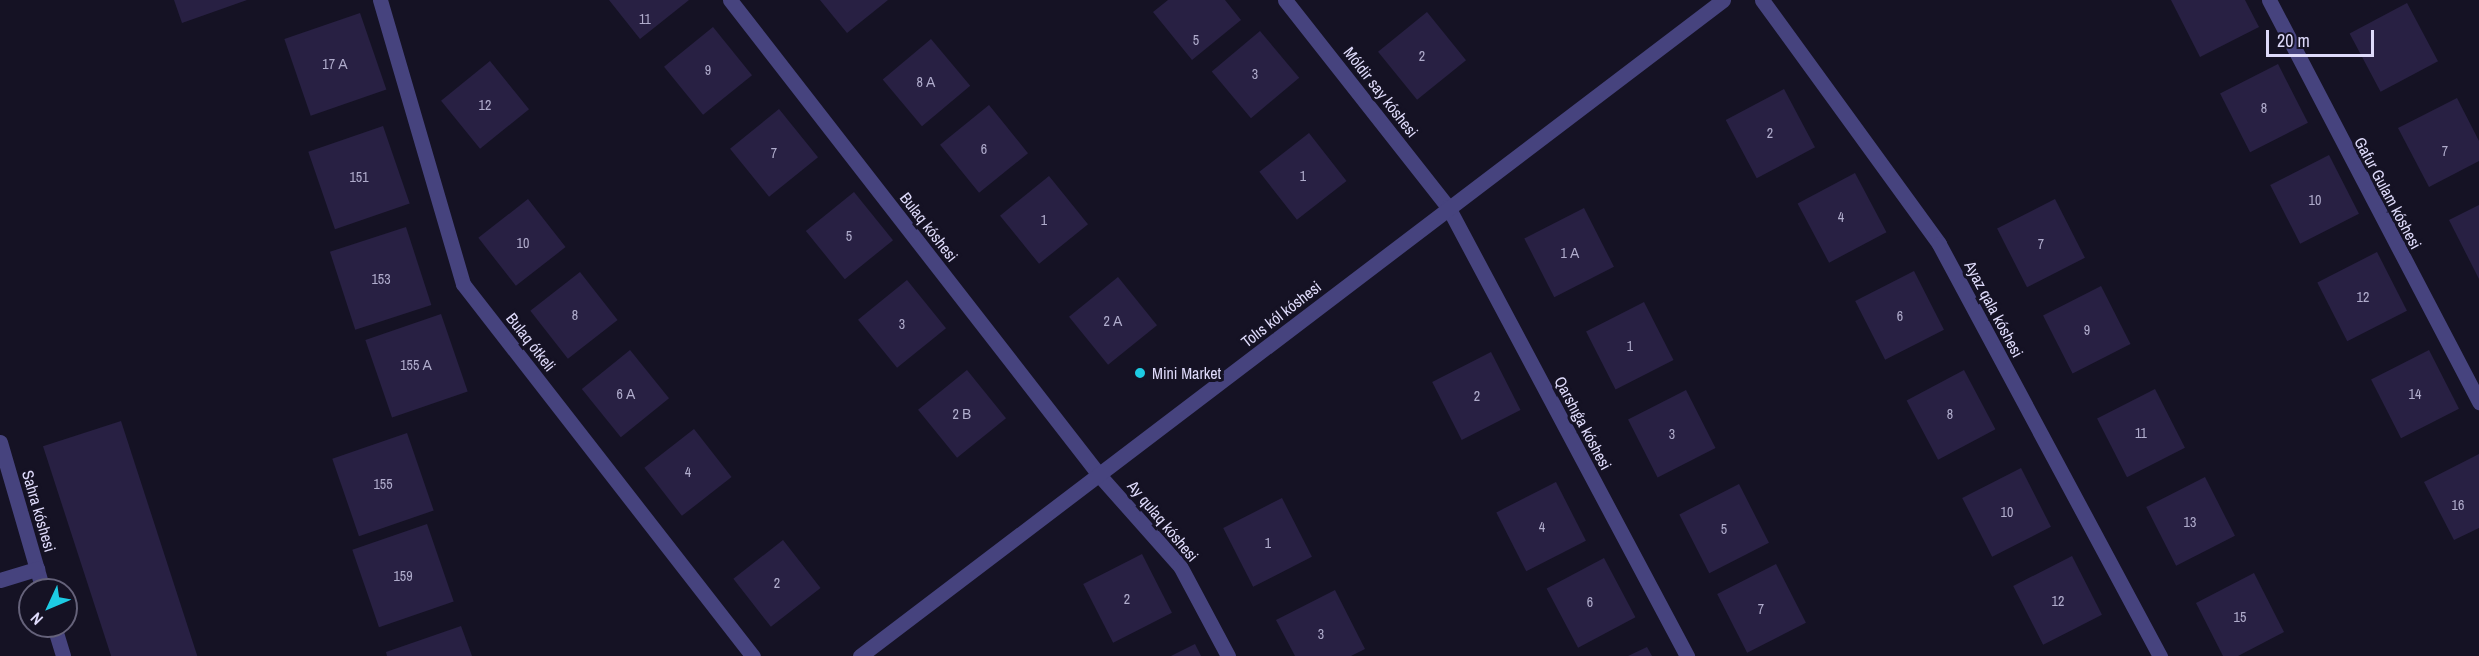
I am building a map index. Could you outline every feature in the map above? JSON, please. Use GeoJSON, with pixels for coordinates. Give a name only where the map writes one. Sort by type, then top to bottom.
{"type":"FeatureCollection","features":[{"type":"Feature","properties":{"kind":"street","name":"Bulaq ótkeli"},"geometry":{"type":"LineString","coordinates":[[380,0],[463,284],[753,656]]}},
{"type":"Feature","properties":{"kind":"street","name":"Bulaq kóshesi"},"geometry":{"type":"LineString","coordinates":[[730,0],[1100,476]]}},
{"type":"Feature","properties":{"kind":"street","name":"Móldir say kóshesi"},"geometry":{"type":"LineString","coordinates":[[1285,0],[1448,207]]}},
{"type":"Feature","properties":{"kind":"street","name":"Tolıs kól kóshesi"},"geometry":{"type":"LineString","coordinates":[[860,656],[1100,476],[1448,207],[1723,0]]}},
{"type":"Feature","properties":{"kind":"street","name":"Ayaz qala kóshesi"},"geometry":{"type":"LineString","coordinates":[[1762,0],[1939,244],[2160,656]]}},
{"type":"Feature","properties":{"kind":"street","name":"Gafur Gulam kóshesi"},"geometry":{"type":"LineString","coordinates":[[2269,0],[2479,402]]}},
{"type":"Feature","properties":{"kind":"street","name":"Qarshıǵa kóshesi"},"geometry":{"type":"LineString","coordinates":[[1448,207],[1687,656]]}},
{"type":"Feature","properties":{"kind":"street","name":"Sahra kóshesi"},"geometry":{"type":"LineString","coordinates":[[0,442],[40,578]]}},
{"type":"Feature","properties":{"kind":"street","name":"Ay qulaq kóshesi"},"geometry":{"type":"LineString","coordinates":[[1100,476],[1180,566],[1228,656]]}},
{"type":"Feature","properties":{"kind":"street"},"geometry":{"type":"LineString","coordinates":[[0,580],[37,569]]}},
{"type":"Feature","properties":{"kind":"street"},"geometry":{"type":"LineString","coordinates":[[58,638],[63,656]]}},
{"type":"Feature","properties":{"kind":"building"},"geometry":{"type":"Polygon","coordinates":[[[174,0],[247,0],[182,23],[174,0]]]}},
{"type":"Feature","properties":{"kind":"building"},"geometry":{"type":"Polygon","coordinates":[[[609,0],[689,0],[640,39],[609,0]]]}},
{"type":"Feature","properties":{"kind":"building"},"geometry":{"type":"Polygon","coordinates":[[[820,0],[888,0],[847,33],[820,0]]]}},
{"type":"Feature","properties":{"kind":"building"},"geometry":{"type":"Polygon","coordinates":[[[1168,0],[1225,0],[1241,20],[1192,60],[1153,12],[1168,0]]]}},
{"type":"Feature","properties":{"kind":"building"},"geometry":{"type":"Polygon","coordinates":[[[2171,0],[2245,0],[2259,27],[2200,57],[2171,0]]]}},
{"type":"Feature","properties":{"kind":"building"},"geometry":{"type":"Polygon","coordinates":[[[2407,3],[2438,61],[2381,92],[2350,34],[2407,3]]]}},
{"type":"Feature","properties":{"kind":"building"},"geometry":{"type":"Polygon","coordinates":[[[1427,12],[1466,60],[1417,100],[1378,52],[1427,12]]]}},
{"type":"Feature","properties":{"kind":"building"},"geometry":{"type":"Polygon","coordinates":[[[360,13],[386,90],[311,116],[284,39],[360,13]]]}},
{"type":"Feature","properties":{"kind":"building"},"geometry":{"type":"Polygon","coordinates":[[[713,27],[752,75],[703,115],[664,67],[713,27]]]}},
{"type":"Feature","properties":{"kind":"building"},"geometry":{"type":"Polygon","coordinates":[[[1260,31],[1299,78],[1251,118],[1212,71],[1260,31]]]}},
{"type":"Feature","properties":{"kind":"building"},"geometry":{"type":"Polygon","coordinates":[[[931,39],[970,86],[922,126],[883,79],[931,39]]]}},
{"type":"Feature","properties":{"kind":"building"},"geometry":{"type":"Polygon","coordinates":[[[490,61],[529,109],[480,149],[441,101],[490,61]]]}},
{"type":"Feature","properties":{"kind":"building"},"geometry":{"type":"Polygon","coordinates":[[[2278,64],[2308,123],[2250,152],[2220,94],[2278,64]]]}},
{"type":"Feature","properties":{"kind":"building"},"geometry":{"type":"Polygon","coordinates":[[[1784,89],[1815,147],[1757,178],[1726,120],[1784,89]]]}},
{"type":"Feature","properties":{"kind":"building"},"geometry":{"type":"Polygon","coordinates":[[[2457,98],[2479,141],[2479,161],[2429,187],[2398,128],[2457,98]]]}},
{"type":"Feature","properties":{"kind":"building"},"geometry":{"type":"Polygon","coordinates":[[[989,105],[1028,153],[979,193],[940,145],[989,105]]]}},
{"type":"Feature","properties":{"kind":"building"},"geometry":{"type":"Polygon","coordinates":[[[779,109],[818,157],[769,197],[730,149],[779,109]]]}},
{"type":"Feature","properties":{"kind":"building"},"geometry":{"type":"Polygon","coordinates":[[[383,126],[410,204],[335,229],[308,152],[383,126]]]}},
{"type":"Feature","properties":{"kind":"building"},"geometry":{"type":"Polygon","coordinates":[[[1309,133],[1347,181],[1297,220],[1259,172],[1309,133]]]}},
{"type":"Feature","properties":{"kind":"building"},"geometry":{"type":"Polygon","coordinates":[[[2329,155],[2359,214],[2300,244],[2270,185],[2329,155]]]}},
{"type":"Feature","properties":{"kind":"building"},"geometry":{"type":"Polygon","coordinates":[[[1855,173],[1886,232],[1829,263],[1798,204],[1855,173]]]}},
{"type":"Feature","properties":{"kind":"building"},"geometry":{"type":"Polygon","coordinates":[[[1049,176],[1088,224],[1039,264],[1000,216],[1049,176]]]}},
{"type":"Feature","properties":{"kind":"building"},"geometry":{"type":"Polygon","coordinates":[[[854,192],[893,240],[845,279],[806,231],[854,192]]]}},
{"type":"Feature","properties":{"kind":"building"},"geometry":{"type":"Polygon","coordinates":[[[528,199],[566,247],[516,286],[478,238],[528,199]]]}},
{"type":"Feature","properties":{"kind":"building"},"geometry":{"type":"Polygon","coordinates":[[[2055,199],[2085,258],[2027,287],[1997,229],[2055,199]]]}},
{"type":"Feature","properties":{"kind":"building"},"geometry":{"type":"Polygon","coordinates":[[[2479,205],[2479,279],[2449,220],[2479,205]]]}},
{"type":"Feature","properties":{"kind":"building"},"geometry":{"type":"Polygon","coordinates":[[[1584,208],[1614,267],[1554,297],[1524,238],[1584,208]]]}},
{"type":"Feature","properties":{"kind":"building"},"geometry":{"type":"Polygon","coordinates":[[[406,227],[431,305],[355,330],[330,252],[406,227]]]}},
{"type":"Feature","properties":{"kind":"building"},"geometry":{"type":"Polygon","coordinates":[[[2377,252],[2407,311],[2347,341],[2317,282],[2377,252]]]}},
{"type":"Feature","properties":{"kind":"building"},"geometry":{"type":"Polygon","coordinates":[[[1914,271],[1944,330],[1885,360],[1855,301],[1914,271]]]}},
{"type":"Feature","properties":{"kind":"building"},"geometry":{"type":"Polygon","coordinates":[[[580,272],[618,320],[568,359],[530,311],[580,272]]]}},
{"type":"Feature","properties":{"kind":"building"},"geometry":{"type":"Polygon","coordinates":[[[1118,277],[1157,325],[1108,365],[1069,317],[1118,277]]]}},
{"type":"Feature","properties":{"kind":"building"},"geometry":{"type":"Polygon","coordinates":[[[907,280],[946,328],[897,368],[858,320],[907,280]]]}},
{"type":"Feature","properties":{"kind":"building"},"geometry":{"type":"Polygon","coordinates":[[[2101,286],[2131,344],[2073,373],[2043,316],[2101,286]]]}},
{"type":"Feature","properties":{"kind":"building"},"geometry":{"type":"Polygon","coordinates":[[[1644,302],[1674,360],[1616,389],[1586,332],[1644,302]]]}},
{"type":"Feature","properties":{"kind":"building"},"geometry":{"type":"Polygon","coordinates":[[[441,314],[468,392],[392,418],[365,340],[441,314]]]}},
{"type":"Feature","properties":{"kind":"building"},"geometry":{"type":"Polygon","coordinates":[[[630,350],[669,398],[621,437],[582,389],[630,350]]]}},
{"type":"Feature","properties":{"kind":"building"},"geometry":{"type":"Polygon","coordinates":[[[2429,350],[2459,409],[2401,438],[2371,380],[2429,350]]]}},
{"type":"Feature","properties":{"kind":"building"},"geometry":{"type":"Polygon","coordinates":[[[1491,352],[1521,410],[1462,440],[1432,382],[1491,352]]]}},
{"type":"Feature","properties":{"kind":"building"},"geometry":{"type":"Polygon","coordinates":[[[967,370],[1006,418],[957,458],[918,410],[967,370]]]}},
{"type":"Feature","properties":{"kind":"building"},"geometry":{"type":"Polygon","coordinates":[[[1964,370],[1995,429],[1938,460],[1907,401],[1964,370]]]}},
{"type":"Feature","properties":{"kind":"building"},"geometry":{"type":"Polygon","coordinates":[[[2155,389],[2185,448],[2127,477],[2097,419],[2155,389]]]}},
{"type":"Feature","properties":{"kind":"building"},"geometry":{"type":"Polygon","coordinates":[[[1686,390],[1716,448],[1658,477],[1628,420],[1686,390]]]}},
{"type":"Feature","properties":{"kind":"building"},"geometry":{"type":"Polygon","coordinates":[[[121,421],[197,656],[111,656],[43,446],[121,421]]]}},
{"type":"Feature","properties":{"kind":"building"},"geometry":{"type":"Polygon","coordinates":[[[694,429],[732,477],[682,516],[644,468],[694,429]]]}},
{"type":"Feature","properties":{"kind":"building"},"geometry":{"type":"Polygon","coordinates":[[[407,433],[434,511],[359,536],[332,459],[407,433]]]}},
{"type":"Feature","properties":{"kind":"building"},"geometry":{"type":"Polygon","coordinates":[[[2479,454],[2479,528],[2454,540],[2424,482],[2479,454]]]}},
{"type":"Feature","properties":{"kind":"building"},"geometry":{"type":"Polygon","coordinates":[[[2021,468],[2051,527],[1992,557],[1962,498],[2021,468]]]}},
{"type":"Feature","properties":{"kind":"building"},"geometry":{"type":"Polygon","coordinates":[[[2205,477],[2235,536],[2176,566],[2146,507],[2205,477]]]}},
{"type":"Feature","properties":{"kind":"building"},"geometry":{"type":"Polygon","coordinates":[[[1556,482],[1586,541],[1526,571],[1496,512],[1556,482]]]}},
{"type":"Feature","properties":{"kind":"building"},"geometry":{"type":"Polygon","coordinates":[[[1739,484],[1769,543],[1709,573],[1679,514],[1739,484]]]}},
{"type":"Feature","properties":{"kind":"building"},"geometry":{"type":"Polygon","coordinates":[[[1282,498],[1312,557],[1253,587],[1223,528],[1282,498]]]}},
{"type":"Feature","properties":{"kind":"building"},"geometry":{"type":"Polygon","coordinates":[[[427,524],[454,602],[379,627],[352,550],[427,524]]]}},
{"type":"Feature","properties":{"kind":"building"},"geometry":{"type":"Polygon","coordinates":[[[783,540],[821,588],[771,627],[733,579],[783,540]]]}},
{"type":"Feature","properties":{"kind":"building"},"geometry":{"type":"Polygon","coordinates":[[[1142,554],[1172,613],[1113,643],[1083,584],[1142,554]]]}},
{"type":"Feature","properties":{"kind":"building"},"geometry":{"type":"Polygon","coordinates":[[[2072,556],[2102,615],[2043,645],[2013,586],[2072,556]]]}},
{"type":"Feature","properties":{"kind":"building"},"geometry":{"type":"Polygon","coordinates":[[[1604,558],[1635,617],[1578,648],[1547,589],[1604,558]]]}},
{"type":"Feature","properties":{"kind":"building"},"geometry":{"type":"Polygon","coordinates":[[[1776,564],[1806,623],[1747,653],[1717,594],[1776,564]]]}},
{"type":"Feature","properties":{"kind":"building"},"geometry":{"type":"Polygon","coordinates":[[[2254,573],[2284,632],[2238,656],[2223,656],[2196,603],[2254,573]]]}},
{"type":"Feature","properties":{"kind":"building"},"geometry":{"type":"Polygon","coordinates":[[[1335,590],[1365,649],[1351,656],[1295,656],[1276,620],[1335,590]]]}},
{"type":"Feature","properties":{"kind":"building"},"geometry":{"type":"Polygon","coordinates":[[[461,626],[472,656],[387,656],[386,652],[461,626]]]}},
{"type":"Feature","properties":{"kind":"building"},"geometry":{"type":"Polygon","coordinates":[[[1195,644],[1201,656],[1171,656],[1195,644]]]}},
{"type":"Feature","properties":{"kind":"building"},"geometry":{"type":"Polygon","coordinates":[[[1647,647],[1652,656],[1628,656],[1647,647]]]}},
{"type":"Feature","properties":{"kind":"place","name":"Mini Market"},"geometry":{"type":"Point","coordinates":[1140,373]}}]}
